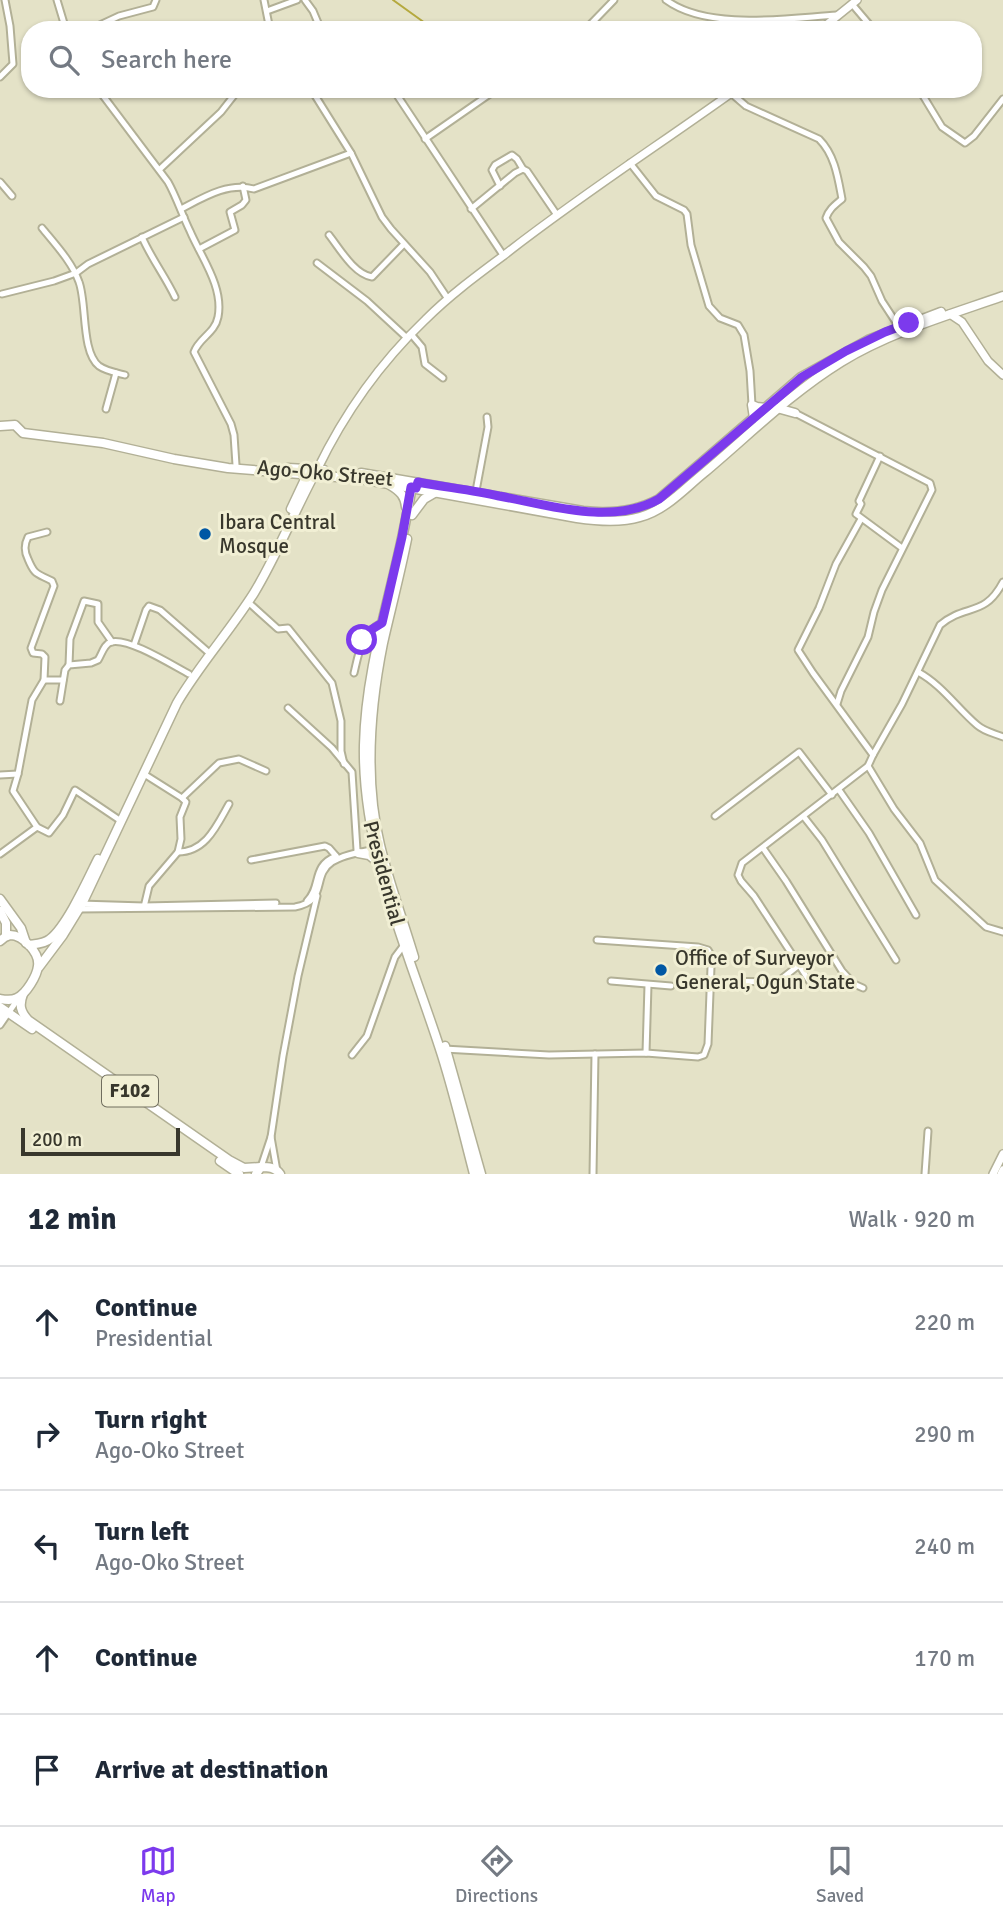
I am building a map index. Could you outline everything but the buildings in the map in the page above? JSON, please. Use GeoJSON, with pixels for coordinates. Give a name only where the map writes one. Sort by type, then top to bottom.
{"type":"FeatureCollection","features":[{"type":"Feature","properties":{"kind":"main road"},"geometry":{"type":"LineString","coordinates":[[0,420],[14,423],[24,430],[103,443],[207,466],[312,472],[414,485],[436,492],[594,521],[640,517],[666,505],[804,381],[846,351],[899,327],[1003,290]]}},
{"type":"Feature","properties":{"kind":"main road"},"geometry":{"type":"LineString","coordinates":[[804,381],[882,341],[1003,296]]}},
{"type":"Feature","properties":{"kind":"main road"},"geometry":{"type":"LineString","coordinates":[[966,320],[971,307]]}},
{"type":"Feature","properties":{"kind":"main road"},"geometry":{"type":"LineString","coordinates":[[793,391],[791,407],[795,414]]}},
{"type":"Feature","properties":{"kind":"main road","name":"Ago-Oko Street"},"geometry":{"type":"LineString","coordinates":[[24,430],[95,437],[163,453],[236,465],[312,472],[361,473],[414,485],[612,513],[643,507],[659,499],[765,408],[793,391]]}},
{"type":"Feature","properties":{"kind":"main road"},"geometry":{"type":"LineString","coordinates":[[752,405],[765,408]]}},
{"type":"Feature","properties":{"kind":"main road"},"geometry":{"type":"LineString","coordinates":[[752,405],[754,418]]}},
{"type":"Feature","properties":{"kind":"main road"},"geometry":{"type":"LineString","coordinates":[[777,408],[795,414]]}},
{"type":"Feature","properties":{"kind":"main road"},"geometry":{"type":"LineString","coordinates":[[0,426],[14,423]]}},
{"type":"Feature","properties":{"kind":"main road"},"geometry":{"type":"LineString","coordinates":[[0,911],[6,923],[3,938],[13,936],[28,944],[51,939],[77,906],[184,690],[261,580],[312,472]]}},
{"type":"Feature","properties":{"kind":"main road"},"geometry":{"type":"LineString","coordinates":[[0,999],[9,1000],[21,995],[30,985],[38,967],[63,935],[173,701],[189,674],[250,590],[312,472]]}},
{"type":"Feature","properties":{"kind":"main road"},"geometry":{"type":"LineString","coordinates":[[384,483],[402,494],[410,514],[383,644],[372,721],[372,788],[377,847],[415,959],[481,1174]]}},
{"type":"Feature","properties":{"kind":"main road","name":"Presidential"},"geometry":{"type":"LineString","coordinates":[[414,485],[410,514],[371,674],[364,724],[366,791],[379,863],[404,945],[443,1049],[474,1174]]}},
{"type":"Feature","properties":{"kind":"main road"},"geometry":{"type":"LineString","coordinates":[[410,514],[424,499],[436,492]]}},
{"type":"Feature","properties":{"kind":"main road"},"geometry":{"type":"LineString","coordinates":[[372,834],[358,851],[379,863]]}},
{"type":"Feature","properties":{"kind":"main road"},"geometry":{"type":"LineString","coordinates":[[0,899],[21,928],[36,955],[38,967]]}},
{"type":"Feature","properties":{"kind":"main road","name":"F102"},"geometry":{"type":"LineString","coordinates":[[21,995],[20,1006],[28,1020],[229,1160],[244,1168],[258,1171],[267,1167],[279,1172]]}},
{"type":"Feature","properties":{"kind":"main road"},"geometry":{"type":"LineString","coordinates":[[0,1023],[3,1009]]}},
{"type":"Feature","properties":{"kind":"main road","name":"F102"},"geometry":{"type":"LineString","coordinates":[[3,1009],[239,1174]]}},
{"type":"Feature","properties":{"kind":"street"},"geometry":{"type":"LineString","coordinates":[[0,77],[13,64],[13,43],[5,0]]}},
{"type":"Feature","properties":{"kind":"street"},"geometry":{"type":"LineString","coordinates":[[57,0],[63,21]]}},
{"type":"Feature","properties":{"kind":"street"},"geometry":{"type":"LineString","coordinates":[[108,21],[153,7],[156,0]]}},
{"type":"Feature","properties":{"kind":"street"},"geometry":{"type":"LineString","coordinates":[[264,0],[269,21]]}},
{"type":"Feature","properties":{"kind":"street"},"geometry":{"type":"LineString","coordinates":[[267,11],[297,0]]}},
{"type":"Feature","properties":{"kind":"street"},"geometry":{"type":"LineString","coordinates":[[305,0],[317,21]]}},
{"type":"Feature","properties":{"kind":"street"},"geometry":{"type":"LineString","coordinates":[[594,21],[614,0]]}},
{"type":"Feature","properties":{"kind":"street"},"geometry":{"type":"LineString","coordinates":[[666,0],[680,9],[713,17],[765,21],[841,15]]}},
{"type":"Feature","properties":{"kind":"street"},"geometry":{"type":"LineString","coordinates":[[833,21],[855,2],[868,21]]}},
{"type":"Feature","properties":{"kind":"street"},"geometry":{"type":"LineString","coordinates":[[105,98],[160,169],[176,195],[213,280],[219,300],[215,328],[196,346],[194,352],[230,424],[234,435],[236,465]]}},
{"type":"Feature","properties":{"kind":"street"},"geometry":{"type":"LineString","coordinates":[[160,169],[232,98]]}},
{"type":"Feature","properties":{"kind":"street"},"geometry":{"type":"LineString","coordinates":[[317,98],[351,153],[376,207],[391,229],[430,272],[448,299]]}},
{"type":"Feature","properties":{"kind":"street"},"geometry":{"type":"LineString","coordinates":[[399,98],[503,255]]}},
{"type":"Feature","properties":{"kind":"street"},"geometry":{"type":"LineString","coordinates":[[425,139],[484,98]]}},
{"type":"Feature","properties":{"kind":"street"},"geometry":{"type":"LineString","coordinates":[[312,472],[364,390],[409,336],[448,299],[503,255],[724,98]]}},
{"type":"Feature","properties":{"kind":"street"},"geometry":{"type":"LineString","coordinates":[[740,98],[746,106],[819,139],[825,145],[836,171],[842,200],[833,206],[826,218],[839,242],[864,267],[899,327]]}},
{"type":"Feature","properties":{"kind":"street"},"geometry":{"type":"LineString","coordinates":[[924,98],[942,127],[965,143],[974,136],[1003,99]]}},
{"type":"Feature","properties":{"kind":"street"},"geometry":{"type":"LineString","coordinates":[[181,209],[218,190],[243,186],[254,189],[351,153]]}},
{"type":"Feature","properties":{"kind":"street"},"geometry":{"type":"LineString","coordinates":[[500,186],[492,170],[495,165],[512,155],[523,169],[527,170],[558,215]]}},
{"type":"Feature","properties":{"kind":"street"},"geometry":{"type":"LineString","coordinates":[[630,163],[656,196],[687,214],[691,245],[709,306],[720,317],[738,325],[744,335],[752,405]]}},
{"type":"Feature","properties":{"kind":"street"},"geometry":{"type":"LineString","coordinates":[[471,209],[523,169]]}},
{"type":"Feature","properties":{"kind":"street"},"geometry":{"type":"LineString","coordinates":[[0,182],[12,195]]}},
{"type":"Feature","properties":{"kind":"street"},"geometry":{"type":"LineString","coordinates":[[199,249],[234,230],[230,212],[246,200],[243,186]]}},
{"type":"Feature","properties":{"kind":"street"},"geometry":{"type":"LineString","coordinates":[[2,294],[76,273],[88,264],[184,217]]}},
{"type":"Feature","properties":{"kind":"street"},"geometry":{"type":"LineString","coordinates":[[41,228],[76,273],[83,296],[87,339],[93,359],[99,366],[125,376]]}},
{"type":"Feature","properties":{"kind":"street"},"geometry":{"type":"LineString","coordinates":[[329,235],[358,271],[368,277],[372,277],[404,244]]}},
{"type":"Feature","properties":{"kind":"street"},"geometry":{"type":"LineString","coordinates":[[142,237],[175,297]]}},
{"type":"Feature","properties":{"kind":"street"},"geometry":{"type":"LineString","coordinates":[[317,264],[422,347],[425,364],[443,378]]}},
{"type":"Feature","properties":{"kind":"street"},"geometry":{"type":"LineString","coordinates":[[959,311],[984,348],[1003,369]]}},
{"type":"Feature","properties":{"kind":"street"},"geometry":{"type":"LineString","coordinates":[[950,314],[962,323],[982,352],[1003,375]]}},
{"type":"Feature","properties":{"kind":"street"},"geometry":{"type":"LineString","coordinates":[[106,410],[116,373]]}},
{"type":"Feature","properties":{"kind":"street"},"geometry":{"type":"LineString","coordinates":[[795,414],[880,456],[932,486],[882,590],[868,637],[837,704]]}},
{"type":"Feature","properties":{"kind":"street"},"geometry":{"type":"LineString","coordinates":[[476,492],[488,427],[487,417]]}},
{"type":"Feature","properties":{"kind":"street"},"geometry":{"type":"LineString","coordinates":[[880,456],[859,501],[861,504],[856,514],[902,548]]}},
{"type":"Feature","properties":{"kind":"street"},"geometry":{"type":"LineString","coordinates":[[861,519],[836,564],[819,608],[798,650],[873,755]]}},
{"type":"Feature","properties":{"kind":"street"},"geometry":{"type":"LineString","coordinates":[[47,531],[28,537],[25,541],[25,555],[34,572],[54,583],[31,648],[33,653],[45,657],[44,680],[32,700],[13,791],[37,827],[49,833],[63,816],[75,790],[118,819]]}},
{"type":"Feature","properties":{"kind":"street"},"geometry":{"type":"LineString","coordinates":[[810,982],[754,896],[741,881],[738,875],[742,863],[868,766],[940,625],[949,617],[986,604],[993,599],[1003,582]]}},
{"type":"Feature","properties":{"kind":"street"},"geometry":{"type":"LineString","coordinates":[[60,701],[65,670],[69,665],[70,639],[84,601],[98,604],[98,622],[112,642]]}},
{"type":"Feature","properties":{"kind":"street"},"geometry":{"type":"LineString","coordinates":[[248,602],[278,629],[291,630],[332,683],[341,721],[344,764]]}},
{"type":"Feature","properties":{"kind":"street"},"geometry":{"type":"LineString","coordinates":[[134,645],[149,606],[160,610],[207,651]]}},
{"type":"Feature","properties":{"kind":"street"},"geometry":{"type":"LineString","coordinates":[[354,673],[362,640],[369,631],[382,623]]}},
{"type":"Feature","properties":{"kind":"street"},"geometry":{"type":"LineString","coordinates":[[69,665],[98,660],[104,647],[112,642],[134,645],[189,674]]}},
{"type":"Feature","properties":{"kind":"street"},"geometry":{"type":"LineString","coordinates":[[918,672],[947,694],[979,727],[1003,737]]}},
{"type":"Feature","properties":{"kind":"street"},"geometry":{"type":"LineString","coordinates":[[44,680],[63,680]]}},
{"type":"Feature","properties":{"kind":"street"},"geometry":{"type":"LineString","coordinates":[[288,708],[332,748],[352,772],[358,851]]}},
{"type":"Feature","properties":{"kind":"street"},"geometry":{"type":"LineString","coordinates":[[715,816],[799,752],[832,795]]}},
{"type":"Feature","properties":{"kind":"street"},"geometry":{"type":"LineString","coordinates":[[182,798],[219,763],[239,759],[267,771]]}},
{"type":"Feature","properties":{"kind":"street"},"geometry":{"type":"LineString","coordinates":[[868,766],[894,809],[920,843],[935,880],[986,927],[1003,932]]}},
{"type":"Feature","properties":{"kind":"street"},"geometry":{"type":"LineString","coordinates":[[0,775],[18,774]]}},
{"type":"Feature","properties":{"kind":"street"},"geometry":{"type":"LineString","coordinates":[[144,774],[186,802],[180,817],[181,839],[178,852],[149,886],[144,908]]}},
{"type":"Feature","properties":{"kind":"street"},"geometry":{"type":"LineString","coordinates":[[839,790],[869,833],[916,915]]}},
{"type":"Feature","properties":{"kind":"street"},"geometry":{"type":"LineString","coordinates":[[178,852],[189,852],[205,842],[229,804]]}},
{"type":"Feature","properties":{"kind":"street"},"geometry":{"type":"LineString","coordinates":[[804,817],[822,839],[896,960]]}},
{"type":"Feature","properties":{"kind":"street"},"geometry":{"type":"LineString","coordinates":[[0,854],[37,827]]}},
{"type":"Feature","properties":{"kind":"street"},"geometry":{"type":"LineString","coordinates":[[251,860],[325,846],[336,856]]}},
{"type":"Feature","properties":{"kind":"street"},"geometry":{"type":"LineString","coordinates":[[144,908],[303,903],[312,894],[321,867],[327,860],[377,847]]}},
{"type":"Feature","properties":{"kind":"street"},"geometry":{"type":"LineString","coordinates":[[762,848],[786,881],[842,971],[854,984],[863,988]]}},
{"type":"Feature","properties":{"kind":"street"},"geometry":{"type":"LineString","coordinates":[[258,1171],[271,1137],[295,989],[323,873],[330,863],[358,851]]}},
{"type":"Feature","properties":{"kind":"street"},"geometry":{"type":"LineString","coordinates":[[77,906],[295,907],[310,902],[318,892]]}},
{"type":"Feature","properties":{"kind":"street"},"geometry":{"type":"LineString","coordinates":[[443,1049],[549,1055],[704,1055],[708,1044],[711,981],[711,955],[708,950],[597,940]]}},
{"type":"Feature","properties":{"kind":"street"},"geometry":{"type":"LineString","coordinates":[[352,1055],[367,1036],[395,957],[404,945]]}},
{"type":"Feature","properties":{"kind":"street"},"geometry":{"type":"LineString","coordinates":[[711,981],[772,982],[780,980],[799,965]]}},
{"type":"Feature","properties":{"kind":"street"},"geometry":{"type":"LineString","coordinates":[[611,981],[671,986]]}},
{"type":"Feature","properties":{"kind":"street"},"geometry":{"type":"LineString","coordinates":[[646,1053],[648,985]]}},
{"type":"Feature","properties":{"kind":"street"},"geometry":{"type":"LineString","coordinates":[[3,1009],[21,995]]}},
{"type":"Feature","properties":{"kind":"street"},"geometry":{"type":"LineString","coordinates":[[593,1174],[595,1054]]}},
{"type":"Feature","properties":{"kind":"street"},"geometry":{"type":"LineString","coordinates":[[925,1174],[928,1131]]}},
{"type":"Feature","properties":{"kind":"street"},"geometry":{"type":"LineString","coordinates":[[271,1137],[279,1172]]}},
{"type":"Feature","properties":{"kind":"street"},"geometry":{"type":"LineString","coordinates":[[993,1174],[1003,1154]]}},
{"type":"Feature","properties":{"kind":"waterway"},"geometry":{"type":"LineString","coordinates":[[393,0],[422,21]]}},
{"type":"Feature","properties":{"kind":"place","name":"Ibara Central Mosque"},"geometry":{"type":"Point","coordinates":[205,534]}},
{"type":"Feature","properties":{"kind":"place","name":"Office of Surveyor General, Ogun State"},"geometry":{"type":"Point","coordinates":[661,970]}},
{"type":"Feature","properties":{"kind":"route"},"geometry":{"type":"LineString","coordinates":[[362,640],[369,631],[382,623],[411,487],[416,488],[418,482],[583,511],[612,513],[643,507],[659,499],[802,377],[846,351],[909,323]]}}]}
